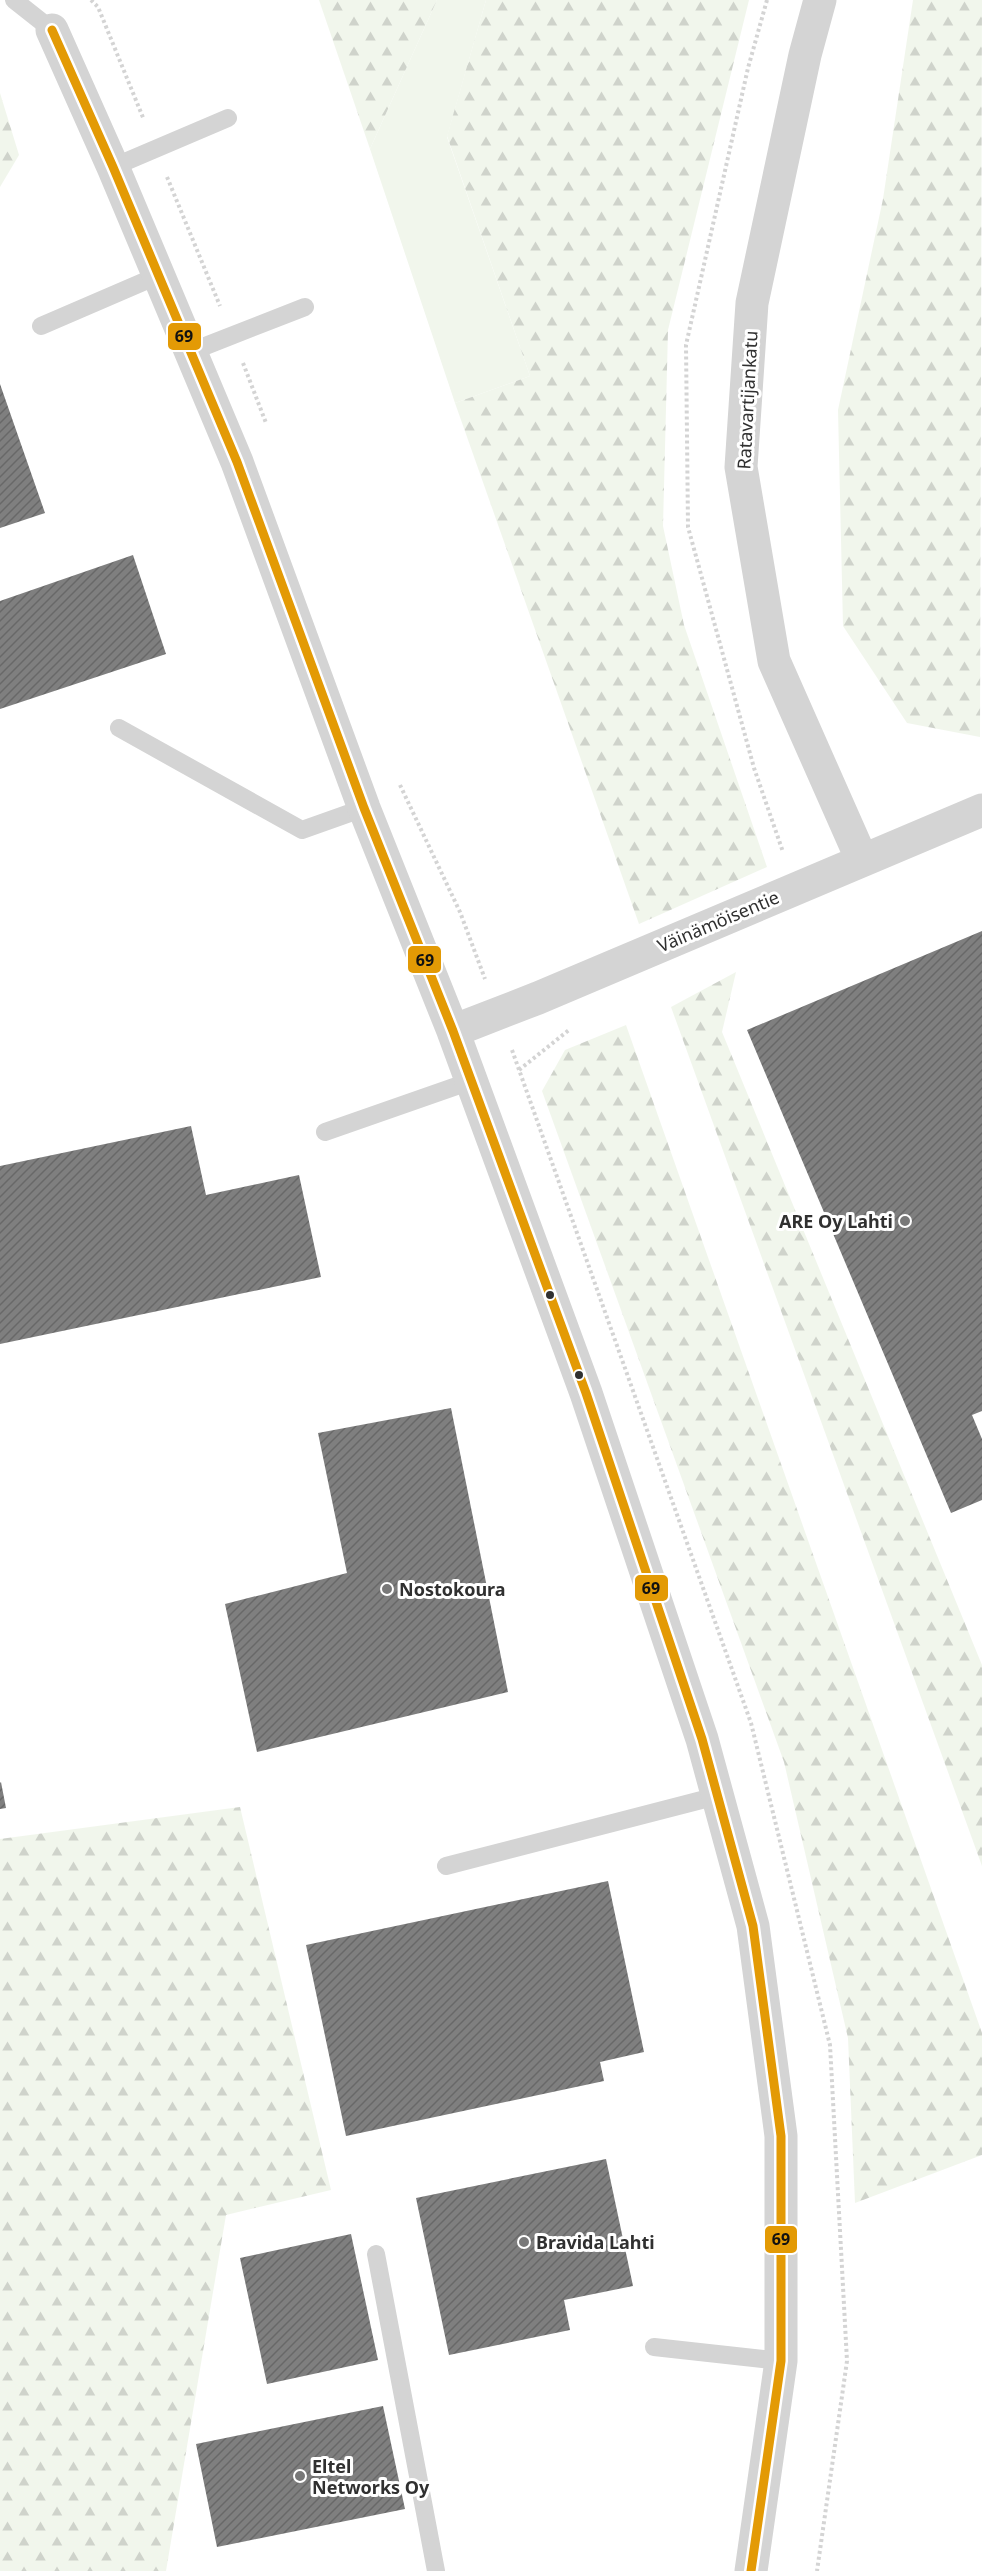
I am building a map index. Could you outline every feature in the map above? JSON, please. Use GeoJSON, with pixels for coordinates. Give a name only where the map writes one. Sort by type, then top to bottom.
{"type":"FeatureCollection","features":[{"type":"Feature","properties":{"kind":"street","name":"Ratavartijankatu"},"geometry":{"type":"LineString","coordinates":[[820,0],[802,66],[752,303],[741,467],[774,661],[861,860]]}},
{"type":"Feature","properties":{"kind":"street"},"geometry":{"type":"LineString","coordinates":[[52,30],[113,167],[237,462],[364,808],[453,1031],[586,1393],[702,1739],[753,1926],[781,2136],[781,2361],[751,2571]]}},
{"type":"Feature","properties":{"kind":"street","name":"Väinämöisentie"},"geometry":{"type":"LineString","coordinates":[[453,1031],[538,998],[982,810]]}},
{"type":"Feature","properties":{"kind":"lane"},"geometry":{"type":"LineString","coordinates":[[14,0],[52,30]]}},
{"type":"Feature","properties":{"kind":"lane"},"geometry":{"type":"LineString","coordinates":[[113,167],[228,118]]}},
{"type":"Feature","properties":{"kind":"lane"},"geometry":{"type":"LineString","coordinates":[[41,326],[157,276]]}},
{"type":"Feature","properties":{"kind":"lane"},"geometry":{"type":"LineString","coordinates":[[190,352],[305,307]]}},
{"type":"Feature","properties":{"kind":"lane"},"geometry":{"type":"LineString","coordinates":[[119,728],[302,830],[364,808]]}},
{"type":"Feature","properties":{"kind":"lane"},"geometry":{"type":"LineString","coordinates":[[325,1132],[471,1081]]}},
{"type":"Feature","properties":{"kind":"lane"},"geometry":{"type":"LineString","coordinates":[[446,1866],[717,1796]]}},
{"type":"Feature","properties":{"kind":"lane"},"geometry":{"type":"LineString","coordinates":[[376,2254],[436,2571]]}},
{"type":"Feature","properties":{"kind":"lane"},"geometry":{"type":"LineString","coordinates":[[654,2347],[781,2361]]}},
{"type":"Feature","properties":{"kind":"path"},"geometry":{"type":"LineString","coordinates":[[519,1070],[566,1031]]}},
{"type":"Feature","properties":{"kind":"green space"},"geometry":{"type":"Polygon","coordinates":[[[319,0],[437,0],[370,149],[319,0]]]}},
{"type":"Feature","properties":{"kind":"green space"},"geometry":{"type":"Polygon","coordinates":[[[437,0],[486,0],[447,137],[530,376],[455,403],[370,149],[437,0]]]}},
{"type":"Feature","properties":{"kind":"green space"},"geometry":{"type":"Polygon","coordinates":[[[486,0],[749,0],[668,330],[663,526],[684,625],[767,867],[639,924],[455,403],[530,376],[447,136],[486,0]]]}},
{"type":"Feature","properties":{"kind":"green space"},"geometry":{"type":"Polygon","coordinates":[[[913,0],[982,0],[980,737],[907,723],[843,626],[838,410],[883,199],[913,0]]]}},
{"type":"Feature","properties":{"kind":"green space"},"geometry":{"type":"Polygon","coordinates":[[[0,93],[19,155],[0,187],[0,93]]]}},
{"type":"Feature","properties":{"kind":"green space"},"geometry":{"type":"Polygon","coordinates":[[[736,972],[722,1032],[982,1665],[982,1866],[671,1007],[736,972]]]}},
{"type":"Feature","properties":{"kind":"green space"},"geometry":{"type":"Polygon","coordinates":[[[626,1025],[982,2033],[982,2155],[855,2203],[848,2038],[784,1762],[542,1091],[565,1050],[626,1025]]]}},
{"type":"Feature","properties":{"kind":"green space"},"geometry":{"type":"Polygon","coordinates":[[[240,1807],[331,2190],[226,2215],[166,2571],[0,2571],[0,1839],[240,1807]]]}},
{"type":"Feature","properties":{"kind":"building"},"geometry":{"type":"Polygon","coordinates":[[[0,384],[45,513],[0,528],[0,384]]]}},
{"type":"Feature","properties":{"kind":"building"},"geometry":{"type":"Polygon","coordinates":[[[133,555],[166,654],[0,709],[0,601],[133,555]]]}},
{"type":"Feature","properties":{"kind":"building","name":"ARE Oy Lahti"},"geometry":{"type":"Polygon","coordinates":[[[982,931],[982,1411],[972,1415],[982,1439],[982,1500],[951,1513],[747,1030],[982,931]]]}},
{"type":"Feature","properties":{"kind":"building"},"geometry":{"type":"Polygon","coordinates":[[[191,1126],[206,1195],[299,1175],[321,1277],[0,1344],[0,1166],[191,1126]]]}},
{"type":"Feature","properties":{"kind":"building","name":"Nostokoura"},"geometry":{"type":"Polygon","coordinates":[[[451,1408],[508,1692],[257,1752],[225,1604],[347,1573],[318,1433],[451,1408]]]}},
{"type":"Feature","properties":{"kind":"building"},"geometry":{"type":"Polygon","coordinates":[[[0,1783],[6,1808],[0,1809],[0,1783]]]}},
{"type":"Feature","properties":{"kind":"building"},"geometry":{"type":"Polygon","coordinates":[[[608,1881],[644,2052],[600,2062],[604,2081],[346,2136],[306,1945],[608,1881]]]}},
{"type":"Feature","properties":{"kind":"building","name":"Bravida Lahti"},"geometry":{"type":"Polygon","coordinates":[[[606,2159],[633,2286],[564,2300],[570,2330],[449,2355],[416,2198],[606,2159]]]}},
{"type":"Feature","properties":{"kind":"building"},"geometry":{"type":"Polygon","coordinates":[[[351,2234],[378,2360],[267,2384],[240,2258],[351,2234]]]}},
{"type":"Feature","properties":{"kind":"building","name":"Eltel Networks Oy"},"geometry":{"type":"Polygon","coordinates":[[[383,2406],[405,2509],[217,2547],[196,2444],[383,2406]]]}},
{"type":"Feature","properties":{"kind":"transit line","name":"69"},"geometry":{"type":"LineString","coordinates":[[52,30],[113,167],[237,462],[364,808],[453,1031],[586,1393],[702,1739],[753,1926],[781,2136],[781,2361],[751,2571]]}},
{"type":"Feature","properties":{"kind":"place","name":"ARE Oy Lahti"},"geometry":{"type":"Point","coordinates":[905,1221]}},
{"type":"Feature","properties":{"kind":"place","name":"Nostokoura"},"geometry":{"type":"Point","coordinates":[387,1589]}},
{"type":"Feature","properties":{"kind":"place","name":"Bravida Lahti"},"geometry":{"type":"Point","coordinates":[524,2242]}},
{"type":"Feature","properties":{"kind":"place","name":"Eltel Networks Oy"},"geometry":{"type":"Point","coordinates":[300,2476]}}]}
